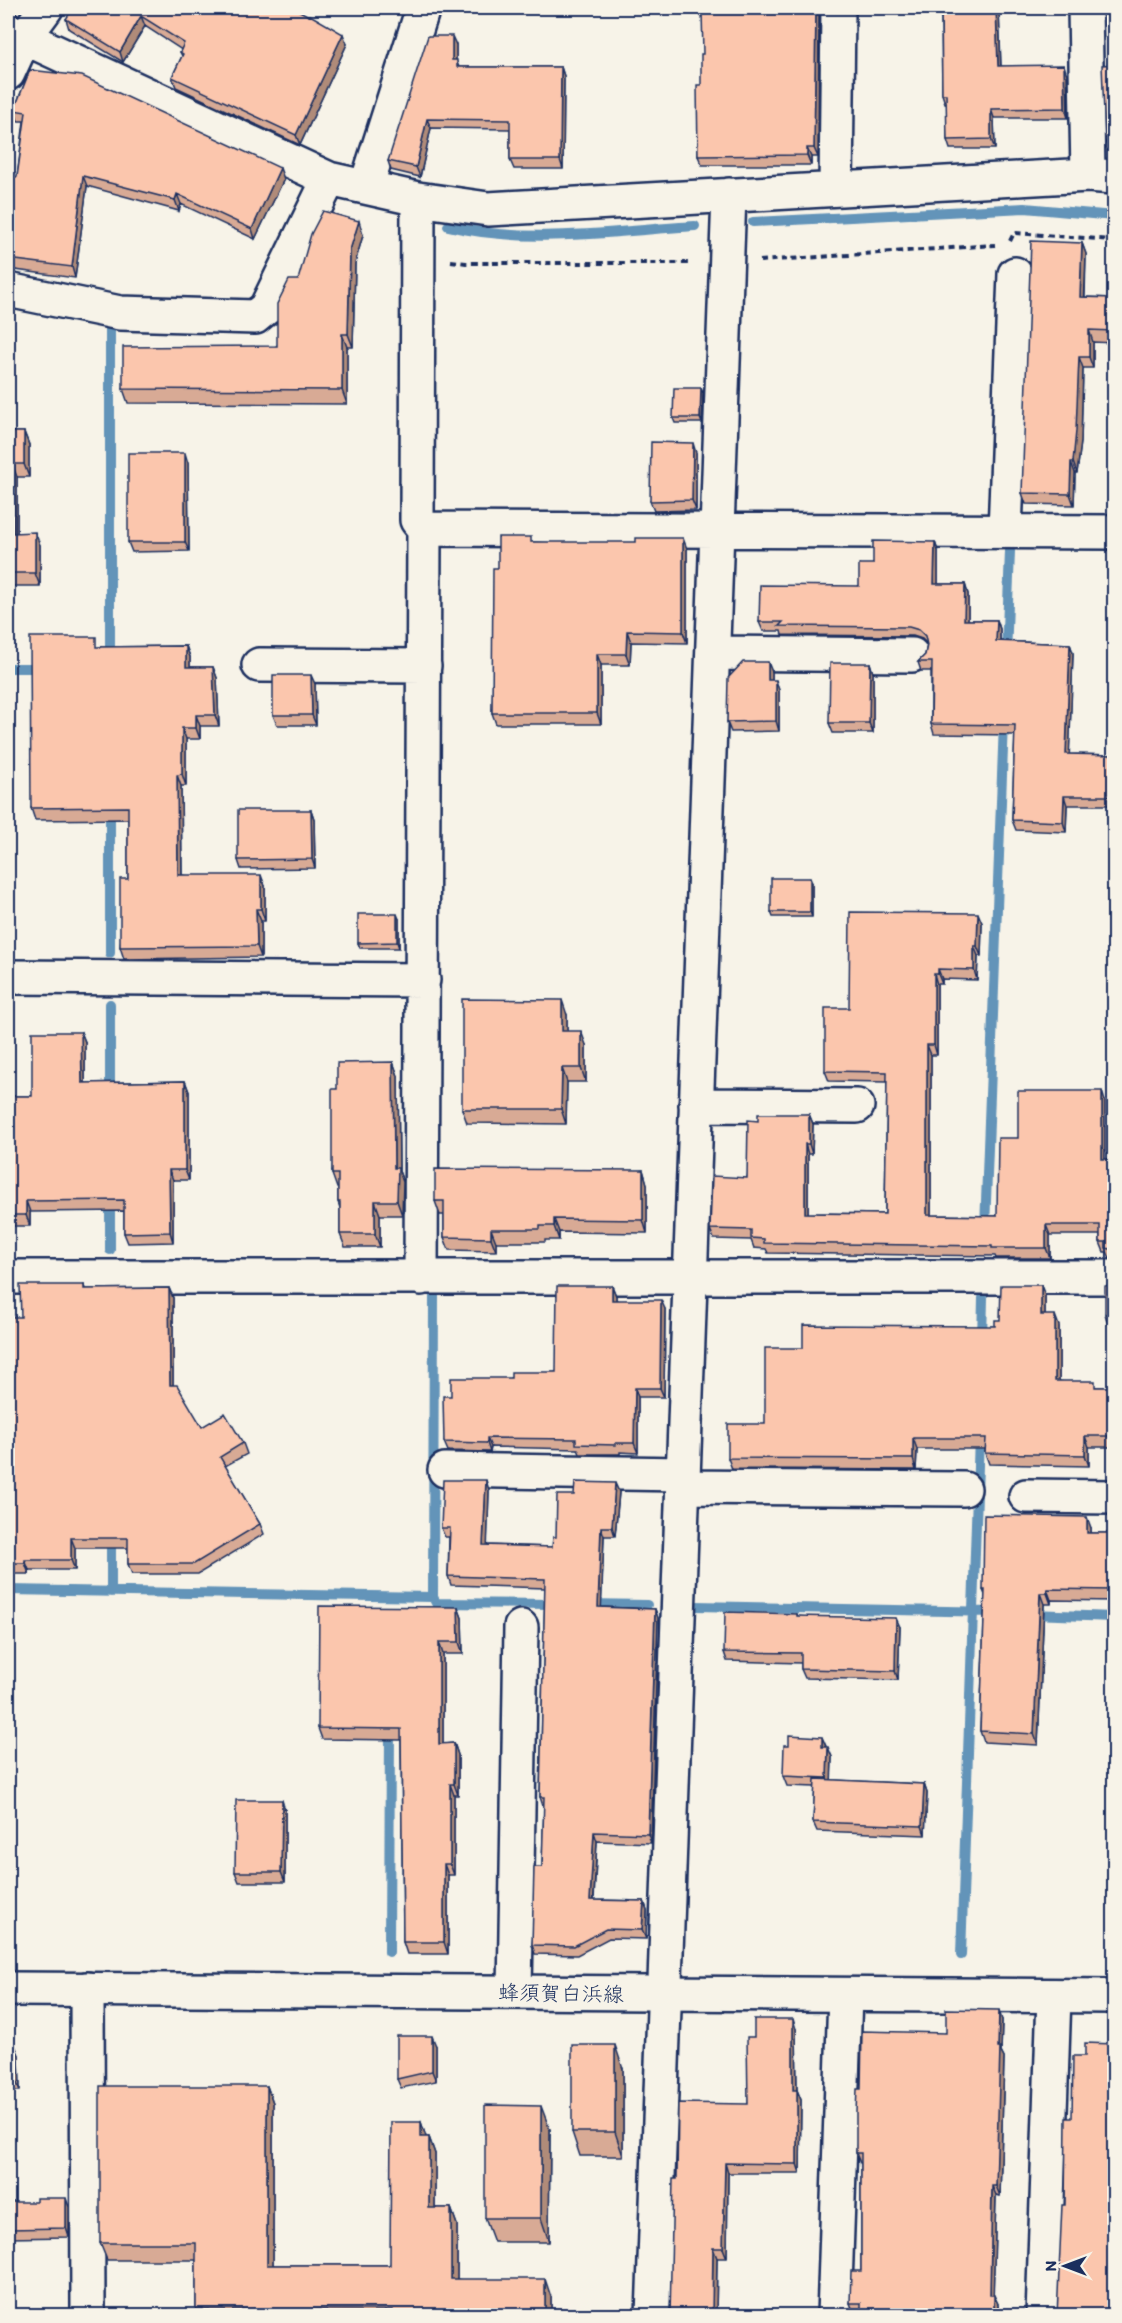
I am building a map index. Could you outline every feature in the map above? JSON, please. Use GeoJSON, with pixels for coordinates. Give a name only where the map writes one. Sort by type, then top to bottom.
{"type":"FeatureCollection","features":[{"type":"Feature","properties":{"kind":"street"},"geometry":{"type":"LineString","coordinates":[[8,73],[16,34],[46,8]]}},
{"type":"Feature","properties":{"kind":"street"},"geometry":{"type":"LineString","coordinates":[[366,187],[423,8]]}},
{"type":"Feature","properties":{"kind":"street"},"geometry":{"type":"LineString","coordinates":[[836,189],[838,8]]}},
{"type":"Feature","properties":{"kind":"street"},"geometry":{"type":"LineString","coordinates":[[16,34],[329,179],[418,199],[488,209],[1101,176],[1086,8]]}},
{"type":"Feature","properties":{"kind":"street"},"geometry":{"type":"LineString","coordinates":[[8,290],[120,314],[255,317],[266,308],[329,179]]}},
{"type":"Feature","properties":{"kind":"street"},"geometry":{"type":"LineString","coordinates":[[653,2316],[729,195]]}},
{"type":"Feature","properties":{"kind":"street"},"geometry":{"type":"LineString","coordinates":[[418,199],[417,520],[424,529],[421,1278]]}},
{"type":"Feature","properties":{"kind":"street"},"geometry":{"type":"LineString","coordinates":[[1005,531],[1012,259]]}},
{"type":"Feature","properties":{"kind":"street"},"geometry":{"type":"LineString","coordinates":[[424,529],[1114,532]]}},
{"type":"Feature","properties":{"kind":"street"},"geometry":{"type":"LineString","coordinates":[[712,652],[912,655]]}},
{"type":"Feature","properties":{"kind":"street"},"geometry":{"type":"LineString","coordinates":[[259,665],[424,666]]}},
{"type":"Feature","properties":{"kind":"street"},"geometry":{"type":"LineString","coordinates":[[8,977],[423,980]]}},
{"type":"Feature","properties":{"kind":"street"},"geometry":{"type":"LineString","coordinates":[[696,1105],[857,1106]]}},
{"type":"Feature","properties":{"kind":"street"},"geometry":{"type":"LineString","coordinates":[[8,1277],[1114,1277]]}},
{"type":"Feature","properties":{"kind":"street"},"geometry":{"type":"LineString","coordinates":[[445,1470],[964,1489]]}},
{"type":"Feature","properties":{"kind":"street"},"geometry":{"type":"LineString","coordinates":[[1026,1496],[1114,1497]]}},
{"type":"Feature","properties":{"kind":"street"},"geometry":{"type":"LineString","coordinates":[[515,1992],[521,1627]]}},
{"type":"Feature","properties":{"kind":"street","name":"蜂須賀白浜線"},"geometry":{"type":"LineString","coordinates":[[8,1989],[1114,1996]]}},
{"type":"Feature","properties":{"kind":"street"},"geometry":{"type":"LineString","coordinates":[[87,1989],[88,2316]]}},
{"type":"Feature","properties":{"kind":"street"},"geometry":{"type":"LineString","coordinates":[[834,2316],[845,1995]]}},
{"type":"Feature","properties":{"kind":"street"},"geometry":{"type":"LineString","coordinates":[[1043,2316],[1054,1996]]}},
{"type":"Feature","properties":{"kind":"path"},"geometry":{"type":"LineString","coordinates":[[1012,259],[1014,233],[1114,240]]}},
{"type":"Feature","properties":{"kind":"path"},"geometry":{"type":"LineString","coordinates":[[418,255],[466,263],[727,263],[997,244]]}},
{"type":"Feature","properties":{"kind":"building"},"geometry":{"type":"Polygon","coordinates":[[[73,8],[294,8],[343,34],[296,135],[172,77],[183,54],[180,52],[184,43],[141,16],[120,52],[66,19],[73,8]]]}},
{"type":"Feature","properties":{"kind":"building"},"geometry":{"type":"Polygon","coordinates":[[[766,8],[816,8],[814,148],[807,148],[807,155],[698,156],[697,85],[701,85],[702,11],[766,10],[766,8]]]}},
{"type":"Feature","properties":{"kind":"building"},"geometry":{"type":"Polygon","coordinates":[[[941,8],[996,8],[998,66],[1064,65],[1065,108],[991,109],[991,139],[947,140],[946,94],[942,94],[941,8]]]}},
{"type":"Feature","properties":{"kind":"building"},"geometry":{"type":"Polygon","coordinates":[[[428,36],[452,36],[452,60],[457,60],[457,67],[561,67],[560,160],[510,160],[510,120],[427,119],[416,167],[388,161],[428,36]]]}},
{"type":"Feature","properties":{"kind":"building"},"geometry":{"type":"Polygon","coordinates":[[[1114,64],[1114,138],[1105,138],[1102,65],[1114,64]]]}},
{"type":"Feature","properties":{"kind":"building"},"geometry":{"type":"Polygon","coordinates":[[[30,70],[82,76],[280,168],[252,229],[177,194],[175,200],[83,176],[72,267],[8,259],[8,176],[17,177],[26,112],[14,110],[30,70]]]}},
{"type":"Feature","properties":{"kind":"building"},"geometry":{"type":"Polygon","coordinates":[[[323,211],[359,221],[350,250],[348,334],[342,334],[342,390],[123,389],[123,347],[277,346],[277,304],[289,280],[298,280],[311,234],[323,211]]]}},
{"type":"Feature","properties":{"kind":"building"},"geometry":{"type":"Polygon","coordinates":[[[1031,241],[1082,243],[1080,297],[1114,298],[1114,331],[1089,330],[1089,357],[1079,357],[1076,431],[1073,462],[1071,462],[1070,494],[1022,493],[1031,241]]]}},
{"type":"Feature","properties":{"kind":"building"},"geometry":{"type":"Polygon","coordinates":[[[674,388],[701,388],[700,418],[673,418],[674,388]]]}},
{"type":"Feature","properties":{"kind":"building"},"geometry":{"type":"Polygon","coordinates":[[[8,432],[24,432],[24,464],[12,464],[13,533],[35,532],[35,573],[8,573],[8,432]]]}},
{"type":"Feature","properties":{"kind":"building"},"geometry":{"type":"Polygon","coordinates":[[[651,442],[693,443],[692,500],[650,501],[651,442]]]}},
{"type":"Feature","properties":{"kind":"building"},"geometry":{"type":"Polygon","coordinates":[[[128,453],[185,453],[185,542],[128,542],[128,453]]]}},
{"type":"Feature","properties":{"kind":"building"},"geometry":{"type":"Polygon","coordinates":[[[498,537],[531,537],[531,542],[636,542],[636,538],[683,538],[683,632],[627,631],[626,654],[597,654],[597,713],[492,713],[493,568],[498,568],[498,537]]]}},
{"type":"Feature","properties":{"kind":"building"},"geometry":{"type":"Polygon","coordinates":[[[873,541],[935,542],[934,584],[965,584],[964,620],[997,620],[996,641],[1070,644],[1066,754],[1114,755],[1114,796],[1064,796],[1063,822],[1012,820],[1015,725],[931,724],[932,662],[918,662],[925,655],[927,645],[925,636],[919,630],[909,627],[779,626],[783,622],[759,622],[760,585],[859,586],[859,564],[873,564],[873,541]]]}},
{"type":"Feature","properties":{"kind":"building"},"geometry":{"type":"Polygon","coordinates":[[[30,637],[96,637],[96,647],[186,646],[186,667],[213,667],[215,715],[196,715],[196,728],[182,728],[182,774],[177,775],[178,875],[261,875],[261,909],[256,909],[257,946],[120,947],[120,879],[128,879],[128,807],[31,808],[30,637]]]}},
{"type":"Feature","properties":{"kind":"building"},"geometry":{"type":"Polygon","coordinates":[[[743,662],[768,662],[768,680],[776,680],[776,721],[727,722],[728,678],[743,662]]]}},
{"type":"Feature","properties":{"kind":"building"},"geometry":{"type":"Polygon","coordinates":[[[830,663],[870,663],[869,723],[829,723],[830,663]]]}},
{"type":"Feature","properties":{"kind":"building"},"geometry":{"type":"Polygon","coordinates":[[[273,675],[311,675],[312,715],[273,715],[273,675]]]}},
{"type":"Feature","properties":{"kind":"building"},"geometry":{"type":"Polygon","coordinates":[[[238,810],[311,810],[312,859],[238,860],[238,810]]]}},
{"type":"Feature","properties":{"kind":"building"},"geometry":{"type":"Polygon","coordinates":[[[771,878],[810,878],[810,912],[771,912],[771,878]]]}},
{"type":"Feature","properties":{"kind":"building"},"geometry":{"type":"Polygon","coordinates":[[[850,912],[978,913],[974,970],[938,969],[938,974],[934,974],[934,1045],[927,1045],[927,1215],[997,1216],[998,1138],[1018,1138],[1018,1091],[1102,1091],[1102,1159],[1114,1159],[1114,1250],[1106,1248],[1106,1242],[1100,1242],[1100,1225],[1046,1225],[1046,1248],[764,1243],[764,1239],[751,1238],[751,1230],[710,1229],[712,1176],[747,1178],[748,1120],[758,1121],[758,1114],[809,1114],[809,1144],[805,1144],[805,1213],[885,1214],[887,1072],[825,1071],[825,1008],[849,1008],[850,912]]]}},
{"type":"Feature","properties":{"kind":"building"},"geometry":{"type":"Polygon","coordinates":[[[358,914],[397,914],[397,942],[358,943],[358,914]]]}},
{"type":"Feature","properties":{"kind":"building"},"geometry":{"type":"Polygon","coordinates":[[[462,999],[562,1000],[562,1031],[581,1031],[581,1068],[562,1068],[561,1109],[462,1109],[462,999]]]}},
{"type":"Feature","properties":{"kind":"building"},"geometry":{"type":"Polygon","coordinates":[[[32,1032],[81,1032],[82,1083],[185,1081],[185,1170],[169,1170],[170,1232],[124,1233],[124,1200],[26,1201],[26,1215],[8,1215],[8,1096],[32,1096],[32,1032]]]}},
{"type":"Feature","properties":{"kind":"building"},"geometry":{"type":"Polygon","coordinates":[[[393,1062],[394,1168],[398,1168],[397,1201],[375,1201],[375,1234],[340,1234],[338,1174],[332,1174],[332,1089],[337,1089],[337,1063],[393,1062]]]}},
{"type":"Feature","properties":{"kind":"building"},"geometry":{"type":"Polygon","coordinates":[[[435,1169],[643,1170],[643,1220],[554,1219],[554,1226],[540,1226],[540,1229],[491,1229],[491,1238],[444,1237],[444,1201],[435,1201],[435,1169]]]}},
{"type":"Feature","properties":{"kind":"building"},"geometry":{"type":"Polygon","coordinates":[[[1114,1284],[1114,1314],[1105,1314],[1105,1286],[1114,1284]]]}},
{"type":"Feature","properties":{"kind":"building"},"geometry":{"type":"Polygon","coordinates":[[[20,1285],[84,1285],[84,1289],[169,1288],[170,1385],[177,1385],[202,1427],[225,1413],[243,1443],[220,1457],[260,1524],[194,1564],[128,1564],[128,1538],[71,1538],[71,1560],[25,1560],[25,1563],[8,1563],[8,1317],[21,1317],[20,1285]]]}},
{"type":"Feature","properties":{"kind":"building"},"geometry":{"type":"Polygon","coordinates":[[[1001,1285],[1041,1285],[1041,1315],[1055,1315],[1055,1381],[1095,1381],[1095,1387],[1114,1387],[1114,1436],[1085,1436],[1085,1455],[985,1453],[986,1438],[913,1438],[913,1459],[728,1458],[728,1424],[765,1424],[765,1348],[803,1348],[803,1325],[995,1326],[995,1320],[1000,1320],[1001,1285]]]}},
{"type":"Feature","properties":{"kind":"building"},"geometry":{"type":"Polygon","coordinates":[[[557,1286],[612,1286],[612,1300],[661,1300],[660,1388],[635,1388],[634,1443],[576,1444],[576,1439],[487,1438],[487,1443],[444,1442],[443,1396],[451,1396],[451,1378],[511,1378],[511,1372],[556,1372],[557,1286]]]}},
{"type":"Feature","properties":{"kind":"building"},"geometry":{"type":"Polygon","coordinates":[[[443,1480],[486,1480],[483,1545],[552,1547],[553,1537],[556,1537],[557,1495],[574,1495],[575,1482],[615,1483],[612,1527],[601,1527],[598,1607],[655,1609],[648,1834],[594,1832],[590,1900],[644,1901],[642,1930],[606,1929],[574,1946],[532,1945],[534,1867],[542,1867],[544,1797],[540,1797],[545,1579],[448,1576],[450,1528],[441,1528],[443,1480]]]}},
{"type":"Feature","properties":{"kind":"building"},"geometry":{"type":"Polygon","coordinates":[[[984,1515],[1087,1517],[1087,1533],[1114,1533],[1114,1590],[1047,1589],[1047,1593],[1040,1593],[1034,1734],[980,1731],[985,1590],[983,1590],[984,1515]]]}},
{"type":"Feature","properties":{"kind":"building"},"geometry":{"type":"Polygon","coordinates":[[[319,1606],[458,1607],[459,1642],[439,1642],[439,1744],[454,1743],[454,1784],[450,1784],[450,1864],[444,1864],[444,1942],[403,1942],[401,1729],[318,1728],[319,1606]]]}},
{"type":"Feature","properties":{"kind":"building"},"geometry":{"type":"Polygon","coordinates":[[[725,1612],[896,1618],[895,1671],[801,1669],[801,1653],[724,1652],[725,1612]]]}},
{"type":"Feature","properties":{"kind":"building"},"geometry":{"type":"Polygon","coordinates":[[[789,1735],[822,1737],[822,1747],[828,1747],[827,1778],[783,1776],[784,1745],[789,1745],[789,1735]]]}},
{"type":"Feature","properties":{"kind":"building"},"geometry":{"type":"Polygon","coordinates":[[[815,1779],[924,1784],[922,1826],[813,1822],[815,1779]]]}},
{"type":"Feature","properties":{"kind":"building"},"geometry":{"type":"Polygon","coordinates":[[[236,1800],[282,1800],[281,1872],[235,1872],[236,1800]]]}},
{"type":"Feature","properties":{"kind":"building"},"geometry":{"type":"Polygon","coordinates":[[[946,2009],[999,2010],[996,2186],[992,2186],[990,2295],[994,2295],[994,2316],[861,2316],[861,2303],[850,2303],[851,2271],[861,2271],[861,2153],[856,2153],[856,2112],[857,2089],[861,2089],[862,2031],[946,2033],[946,2009]]]}},
{"type":"Feature","properties":{"kind":"building"},"geometry":{"type":"Polygon","coordinates":[[[754,2019],[793,2019],[793,2090],[797,2090],[797,2164],[725,2163],[723,2248],[713,2248],[712,2316],[670,2316],[673,2179],[677,2179],[678,2103],[748,2104],[747,2037],[754,2037],[754,2019]]]}},
{"type":"Feature","properties":{"kind":"building"},"geometry":{"type":"Polygon","coordinates":[[[397,2036],[432,2036],[432,2071],[397,2079],[397,2036]]]}},
{"type":"Feature","properties":{"kind":"building"},"geometry":{"type":"Polygon","coordinates":[[[1085,2043],[1114,2044],[1114,2316],[1057,2316],[1062,2205],[1065,2205],[1066,2118],[1072,2118],[1073,2056],[1085,2056],[1085,2043]]]}},
{"type":"Feature","properties":{"kind":"building"},"geometry":{"type":"Polygon","coordinates":[[[572,2045],[615,2045],[615,2132],[572,2132],[572,2045]]]}},
{"type":"Feature","properties":{"kind":"building"},"geometry":{"type":"Polygon","coordinates":[[[8,2046],[15,2046],[16,2081],[8,2081],[8,2046]]]}},
{"type":"Feature","properties":{"kind":"building"},"geometry":{"type":"Polygon","coordinates":[[[100,2086],[267,2086],[267,2265],[390,2265],[391,2122],[421,2122],[421,2137],[429,2137],[429,2208],[451,2208],[451,2279],[545,2279],[545,2316],[393,2316],[393,2310],[196,2309],[196,2243],[100,2243],[100,2086]]]}},
{"type":"Feature","properties":{"kind":"building"},"geometry":{"type":"Polygon","coordinates":[[[485,2105],[541,2106],[541,2218],[485,2218],[485,2105]]]}},
{"type":"Feature","properties":{"kind":"building"},"geometry":{"type":"Polygon","coordinates":[[[36,2198],[66,2198],[66,2228],[8,2229],[8,2202],[36,2202],[36,2198]]]}},
{"type":"Feature","properties":{"kind":"waterway"},"geometry":{"type":"LineString","coordinates":[[753,222],[1025,208],[1114,216]]}},
{"type":"Feature","properties":{"kind":"waterway"},"geometry":{"type":"LineString","coordinates":[[448,226],[478,232],[540,236],[695,226]]}},
{"type":"Feature","properties":{"kind":"waterway"},"geometry":{"type":"LineString","coordinates":[[110,323],[110,659]]}},
{"type":"Feature","properties":{"kind":"waterway"},"geometry":{"type":"LineString","coordinates":[[1006,656],[1010,551]]}},
{"type":"Feature","properties":{"kind":"waterway"},"geometry":{"type":"LineString","coordinates":[[8,668],[43,668]]}},
{"type":"Feature","properties":{"kind":"waterway"},"geometry":{"type":"LineString","coordinates":[[985,1228],[1004,722]]}},
{"type":"Feature","properties":{"kind":"waterway"},"geometry":{"type":"LineString","coordinates":[[110,807],[110,953]]}},
{"type":"Feature","properties":{"kind":"waterway"},"geometry":{"type":"LineString","coordinates":[[110,1004],[110,1097]]}},
{"type":"Feature","properties":{"kind":"waterway"},"geometry":{"type":"LineString","coordinates":[[110,1197],[110,1250]]}},
{"type":"Feature","properties":{"kind":"waterway"},"geometry":{"type":"LineString","coordinates":[[433,1597],[434,1295]]}},
{"type":"Feature","properties":{"kind":"waterway"},"geometry":{"type":"LineString","coordinates":[[982,1340],[983,1298]]}},
{"type":"Feature","properties":{"kind":"waterway"},"geometry":{"type":"LineString","coordinates":[[961,1955],[979,1437]]}},
{"type":"Feature","properties":{"kind":"waterway"},"geometry":{"type":"LineString","coordinates":[[111,1536],[111,1592]]}},
{"type":"Feature","properties":{"kind":"waterway"},"geometry":{"type":"LineString","coordinates":[[8,1590],[433,1597],[436,1603],[556,1604]]}},
{"type":"Feature","properties":{"kind":"waterway"},"geometry":{"type":"LineString","coordinates":[[587,1604],[647,1605]]}},
{"type":"Feature","properties":{"kind":"waterway"},"geometry":{"type":"LineString","coordinates":[[695,1606],[997,1612]]}},
{"type":"Feature","properties":{"kind":"waterway"},"geometry":{"type":"LineString","coordinates":[[1031,1614],[1114,1617]]}},
{"type":"Feature","properties":{"kind":"waterway"},"geometry":{"type":"LineString","coordinates":[[389,1952],[390,1727]]}}]}
